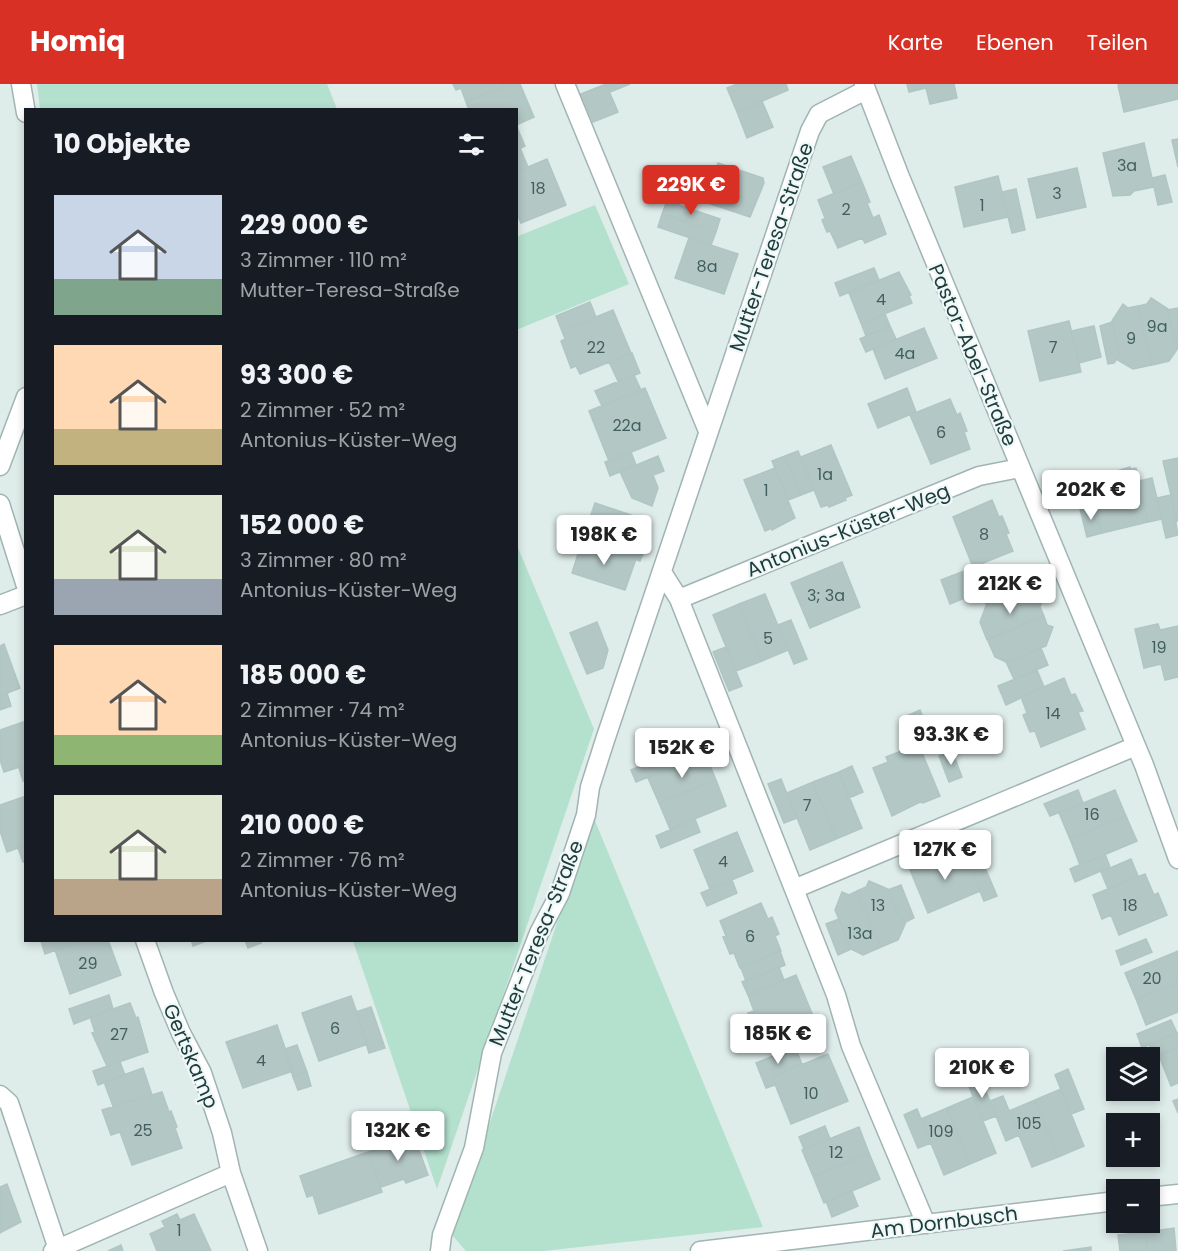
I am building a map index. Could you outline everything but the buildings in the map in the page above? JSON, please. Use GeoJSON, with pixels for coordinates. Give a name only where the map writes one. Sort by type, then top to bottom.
{"type":"FeatureCollection","features":[{"type":"Feature","properties":{"kind":"street"},"geometry":{"type":"LineString","coordinates":[[21,84],[25,108]]}},
{"type":"Feature","properties":{"kind":"street"},"geometry":{"type":"LineString","coordinates":[[565,84],[708,431]]}},
{"type":"Feature","properties":{"kind":"street","name":"Mutter-Teresa-Straße"},"geometry":{"type":"LineString","coordinates":[[440,1251],[442,1235],[474,1148],[492,1053],[539,933],[560,893],[586,815],[590,787],[605,740],[810,131],[819,114],[865,87]]}},
{"type":"Feature","properties":{"kind":"street","name":"Pastor-Abel-Straße"},"geometry":{"type":"LineString","coordinates":[[865,87],[900,177],[1136,746],[1178,859]]}},
{"type":"Feature","properties":{"kind":"street"},"geometry":{"type":"LineString","coordinates":[[0,466],[24,402]]}},
{"type":"Feature","properties":{"kind":"street","name":"Antonius-Küster-Weg"},"geometry":{"type":"LineString","coordinates":[[679,599],[979,476],[1020,468]]}},
{"type":"Feature","properties":{"kind":"street"},"geometry":{"type":"LineString","coordinates":[[0,504],[24,580]]}},
{"type":"Feature","properties":{"kind":"street"},"geometry":{"type":"LineString","coordinates":[[662,572],[679,599],[836,995],[850,1046],[926,1224]]}},
{"type":"Feature","properties":{"kind":"street"},"geometry":{"type":"LineString","coordinates":[[0,605],[24,596]]}},
{"type":"Feature","properties":{"kind":"street"},"geometry":{"type":"LineString","coordinates":[[794,889],[1136,746]]}},
{"type":"Feature","properties":{"kind":"street","name":"Gertskamp"},"geometry":{"type":"LineString","coordinates":[[146,942],[181,1033],[202,1073],[222,1133],[231,1173],[258,1251]]}},
{"type":"Feature","properties":{"kind":"street"},"geometry":{"type":"LineString","coordinates":[[0,1095],[9,1103],[56,1250],[231,1173]]}},
{"type":"Feature","properties":{"kind":"street"},"geometry":{"type":"LineString","coordinates":[[1160,1196],[1178,1194]]}},
{"type":"Feature","properties":{"kind":"street","name":"Am Dornbusch"},"geometry":{"type":"LineString","coordinates":[[700,1251],[1106,1202]]}},
{"type":"Feature","properties":{"kind":"green space"},"geometry":{"type":"Polygon","coordinates":[[[37,84],[327,84],[337,108],[40,108],[37,84]]]}},
{"type":"Feature","properties":{"kind":"green space"},"geometry":{"type":"Polygon","coordinates":[[[595,205],[629,284],[518,329],[518,236],[595,205]]]}},
{"type":"Feature","properties":{"kind":"green space"},"geometry":{"type":"Polygon","coordinates":[[[518,548],[594,729],[437,1189],[353,942],[518,942],[518,548]]]}},
{"type":"Feature","properties":{"kind":"green space"},"geometry":{"type":"Polygon","coordinates":[[[593,816],[763,1227],[543,1251],[466,1251],[452,1235],[593,816]]]}}]}
